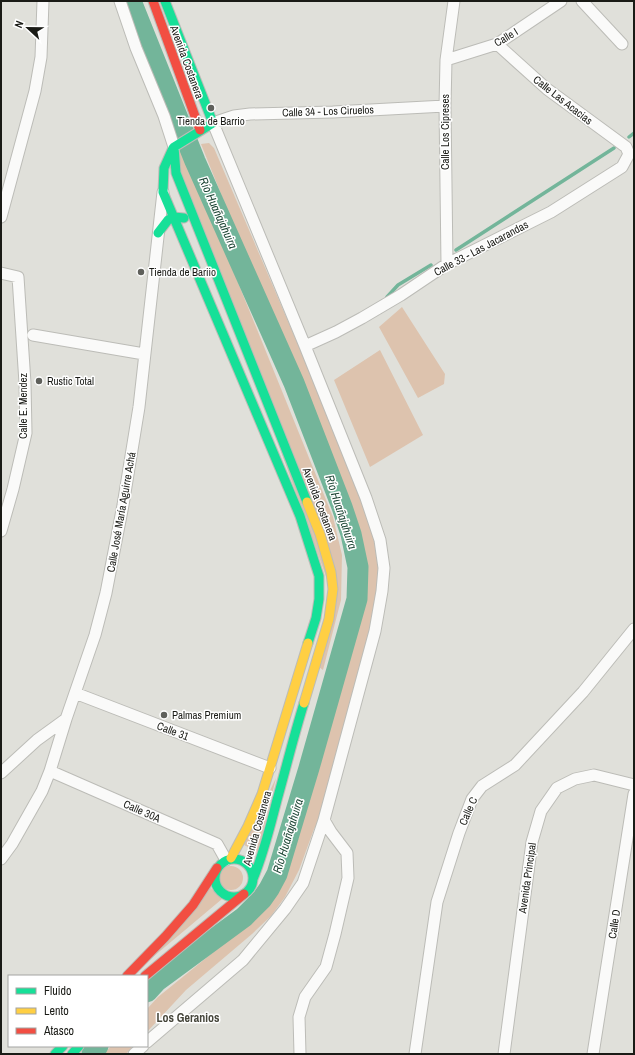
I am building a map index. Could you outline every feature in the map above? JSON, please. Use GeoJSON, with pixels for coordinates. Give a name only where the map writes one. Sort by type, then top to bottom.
{"type":"FeatureCollection","features":[{"type":"Feature","properties":{"kind":"main road","name":"Avenida Costanera"},"geometry":{"type":"LineString","coordinates":[[153,1],[154,8],[197,132]]}},
{"type":"Feature","properties":{"kind":"main road","name":"Avenida Costanera"},"geometry":{"type":"LineString","coordinates":[[166,1],[213,123]]}},
{"type":"Feature","properties":{"kind":"main road"},"geometry":{"type":"LineString","coordinates":[[174,147],[213,123]]}},
{"type":"Feature","properties":{"kind":"main road","name":"Calle José María Aguirre Achá"},"geometry":{"type":"LineString","coordinates":[[163,192],[164,168],[174,147]]}},
{"type":"Feature","properties":{"kind":"main road","name":"Avenida Costanera"},"geometry":{"type":"LineString","coordinates":[[174,147],[176,173],[320,534],[331,572],[333,589],[328,619],[293,740],[268,838],[253,879]]}},
{"type":"Feature","properties":{"kind":"main road","name":"Avenida Costanera"},"geometry":{"type":"LineString","coordinates":[[163,192],[300,516],[319,576],[319,599],[316,618],[262,794],[248,826],[228,859]]}},
{"type":"Feature","properties":{"kind":"main road"},"geometry":{"type":"LineString","coordinates":[[158,233],[168,220],[174,216],[195,220]]}},
{"type":"Feature","properties":{"kind":"main road"},"geometry":{"type":"LineString","coordinates":[[128,975],[165,937],[193,905],[221,863],[228,859],[238,859],[247,864],[251,868],[253,874],[252,885],[249,890],[146,975]]}},
{"type":"Feature","properties":{"kind":"main road"},"geometry":{"type":"LineString","coordinates":[[217,868],[215,880],[218,889],[221,892],[225,895],[234,897],[244,894]]}},
{"type":"Feature","properties":{"kind":"street"},"geometry":{"type":"LineString","coordinates":[[1,217],[35,91],[41,57],[43,1]]}},
{"type":"Feature","properties":{"kind":"street"},"geometry":{"type":"LineString","coordinates":[[120,1],[136,48],[164,116],[174,147]]}},
{"type":"Feature","properties":{"kind":"street","name":"Calle Los Cipreses"},"geometry":{"type":"LineString","coordinates":[[447,264],[445,106],[446,60],[454,1]]}},
{"type":"Feature","properties":{"kind":"street","name":"Calle I"},"geometry":{"type":"LineString","coordinates":[[446,60],[497,44],[561,1]]}},
{"type":"Feature","properties":{"kind":"street"},"geometry":{"type":"LineString","coordinates":[[582,1],[622,44]]}},
{"type":"Feature","properties":{"kind":"street","name":"Calle Las Acacias"},"geometry":{"type":"LineString","coordinates":[[497,44],[547,90],[626,147],[630,154]]}},
{"type":"Feature","properties":{"kind":"street","name":"Calle 34 - Los Ciruelos"},"geometry":{"type":"LineString","coordinates":[[213,123],[234,116],[250,114],[333,112],[445,106]]}},
{"type":"Feature","properties":{"kind":"street"},"geometry":{"type":"LineString","coordinates":[[148,1041],[243,960],[285,909],[303,883],[324,820],[375,631],[382,591],[384,568],[380,540],[366,498],[213,123]]}},
{"type":"Feature","properties":{"kind":"street","name":"Calle 33 - Las Jacarandas"},"geometry":{"type":"LineString","coordinates":[[305,346],[336,332],[401,295],[447,264],[551,212],[622,167],[630,154]]}},
{"type":"Feature","properties":{"kind":"street","name":"Calle José María Aguirre Achá"},"geometry":{"type":"LineString","coordinates":[[1,859],[12,844],[38,797],[50,771],[95,635],[106,594],[139,408],[163,192]]}},
{"type":"Feature","properties":{"kind":"street","name":"Calle E. Mendez"},"geometry":{"type":"LineString","coordinates":[[1,273],[18,278],[26,433],[13,489],[1,531]]}},
{"type":"Feature","properties":{"kind":"street"},"geometry":{"type":"LineString","coordinates":[[33,335],[144,354]]}},
{"type":"Feature","properties":{"kind":"street","name":"Calle C"},"geometry":{"type":"LineString","coordinates":[[415,1054],[437,902],[472,799],[482,786],[516,765],[583,692],[634,629]]}},
{"type":"Feature","properties":{"kind":"street","name":"Calle 31"},"geometry":{"type":"LineString","coordinates":[[75,693],[270,768]]}},
{"type":"Feature","properties":{"kind":"street"},"geometry":{"type":"LineString","coordinates":[[1,773],[37,740],[66,719]]}},
{"type":"Feature","properties":{"kind":"street","name":"Calle 30A"},"geometry":{"type":"LineString","coordinates":[[50,771],[217,844],[228,859]]}},
{"type":"Feature","properties":{"kind":"street","name":"Avenida Principal"},"geometry":{"type":"LineString","coordinates":[[504,1054],[532,842],[541,811],[557,788],[575,779],[594,774],[634,785]]}},
{"type":"Feature","properties":{"kind":"street","name":"Calle D"},"geometry":{"type":"LineString","coordinates":[[593,1054],[634,794]]}},
{"type":"Feature","properties":{"kind":"street"},"geometry":{"type":"LineString","coordinates":[[300,1054],[299,1018],[305,997],[326,967],[348,878],[347,853],[324,820]]}},
{"type":"Feature","properties":{"kind":"shaded area"},"geometry":{"type":"Polygon","coordinates":[[[179,137],[333,517],[342,555],[341,600],[323,670],[315,664],[333,596],[171,145],[179,137]]]}},
{"type":"Feature","properties":{"kind":"shaded area"},"geometry":{"type":"Polygon","coordinates":[[[209,143],[214,148],[375,525],[381,557],[379,599],[319,821],[314,829],[299,870],[285,897],[271,916],[186,990],[148,1031],[148,1008],[158,997],[237,933],[259,913],[277,889],[289,863],[361,607],[363,580],[361,553],[357,534],[201,144],[209,143]]]}},
{"type":"Feature","properties":{"kind":"shaded area"},"geometry":{"type":"Polygon","coordinates":[[[402,307],[445,374],[444,384],[418,398],[379,327],[402,307]]]}},
{"type":"Feature","properties":{"kind":"shaded area"},"geometry":{"type":"Polygon","coordinates":[[[380,350],[423,435],[370,467],[334,380],[380,350]]]}},
{"type":"Feature","properties":{"kind":"shaded area"},"geometry":{"type":"Polygon","coordinates":[[[276,778],[258,852],[244,845],[276,778]]]}},
{"type":"Feature","properties":{"kind":"shaded area"},"geometry":{"type":"Polygon","coordinates":[[[231,866],[239,870],[243,878],[239,886],[231,890],[223,886],[219,878],[223,870],[231,866]]]}},
{"type":"Feature","properties":{"kind":"shaded area"},"geometry":{"type":"Polygon","coordinates":[[[207,884],[222,899],[147,962],[207,884]]]}},
{"type":"Feature","properties":{"kind":"shaded area"},"geometry":{"type":"Polygon","coordinates":[[[110,1047],[132,1047],[126,1054],[104,1054],[110,1047]]]}},
{"type":"Feature","properties":{"kind":"waterway","name":"Río Huañajahuira"},"geometry":{"type":"LineString","coordinates":[[131,1],[195,161],[294,383],[342,507],[351,534],[358,567],[357,599],[277,874],[262,899],[244,917],[157,981],[148,991]]}},
{"type":"Feature","properties":{"kind":"waterway"},"geometry":{"type":"LineString","coordinates":[[629,137],[634,133]]}},
{"type":"Feature","properties":{"kind":"waterway"},"geometry":{"type":"LineString","coordinates":[[456,250],[614,148]]}},
{"type":"Feature","properties":{"kind":"waterway"},"geometry":{"type":"LineString","coordinates":[[387,297],[398,285],[431,265]]}},
{"type":"Feature","properties":{"kind":"waterway","name":"Río Huañajahuira"},"geometry":{"type":"LineString","coordinates":[[92,1054],[97,1047]]}},
{"type":"Feature","properties":{"kind":"traffic: fast"},"geometry":{"type":"LineString","coordinates":[[165,1],[213,123],[174,147]]}},
{"type":"Feature","properties":{"kind":"traffic: fast"},"geometry":{"type":"LineString","coordinates":[[174,147],[176,173],[307,502]]}},
{"type":"Feature","properties":{"kind":"traffic: fast"},"geometry":{"type":"LineString","coordinates":[[173,148],[164,168],[163,192],[300,516],[319,576],[319,599],[316,618],[308,643]]}},
{"type":"Feature","properties":{"kind":"traffic: fast"},"geometry":{"type":"LineString","coordinates":[[158,233],[168,220],[174,217],[184,218]]}},
{"type":"Feature","properties":{"kind":"traffic: fast"},"geometry":{"type":"LineString","coordinates":[[253,879],[266,840],[304,703]]}},
{"type":"Feature","properties":{"kind":"traffic: fast"},"geometry":{"type":"LineString","coordinates":[[230,859],[238,859],[248,864],[252,871],[253,878],[252,885],[248,892],[238,897],[230,897],[220,892],[218,889],[215,882],[215,874],[220,864],[223,862],[230,859]]}},
{"type":"Feature","properties":{"kind":"traffic: fast"},"geometry":{"type":"LineString","coordinates":[[55,1054],[62,1047]]}},
{"type":"Feature","properties":{"kind":"traffic: fast"},"geometry":{"type":"LineString","coordinates":[[72,1054],[78,1047]]}},
{"type":"Feature","properties":{"kind":"traffic: slow"},"geometry":{"type":"LineString","coordinates":[[304,703],[329,619],[333,589],[331,572],[320,534],[307,502]]}},
{"type":"Feature","properties":{"kind":"traffic: slow"},"geometry":{"type":"LineString","coordinates":[[231,858],[248,826],[262,794],[308,643]]}},
{"type":"Feature","properties":{"kind":"traffic: jam"},"geometry":{"type":"LineString","coordinates":[[153,1],[200,130]]}},
{"type":"Feature","properties":{"kind":"traffic: jam"},"geometry":{"type":"LineString","coordinates":[[128,975],[165,937],[193,905],[217,868]]}},
{"type":"Feature","properties":{"kind":"traffic: jam"},"geometry":{"type":"LineString","coordinates":[[146,975],[244,894]]}},
{"type":"Feature","properties":{"kind":"place","name":"Tienda de Barrio"},"geometry":{"type":"Point","coordinates":[211,108]}},
{"type":"Feature","properties":{"kind":"place","name":"Tienda de Bariio"},"geometry":{"type":"Point","coordinates":[141,272]}},
{"type":"Feature","properties":{"kind":"place","name":"Rustic Total"},"geometry":{"type":"Point","coordinates":[39,381]}},
{"type":"Feature","properties":{"kind":"place","name":"Palmas Premium"},"geometry":{"type":"Point","coordinates":[164,715]}},
{"type":"Feature","properties":{"kind":"district","name":"Los Geranios"},"geometry":{"type":"Point","coordinates":[188,1018]}}]}
